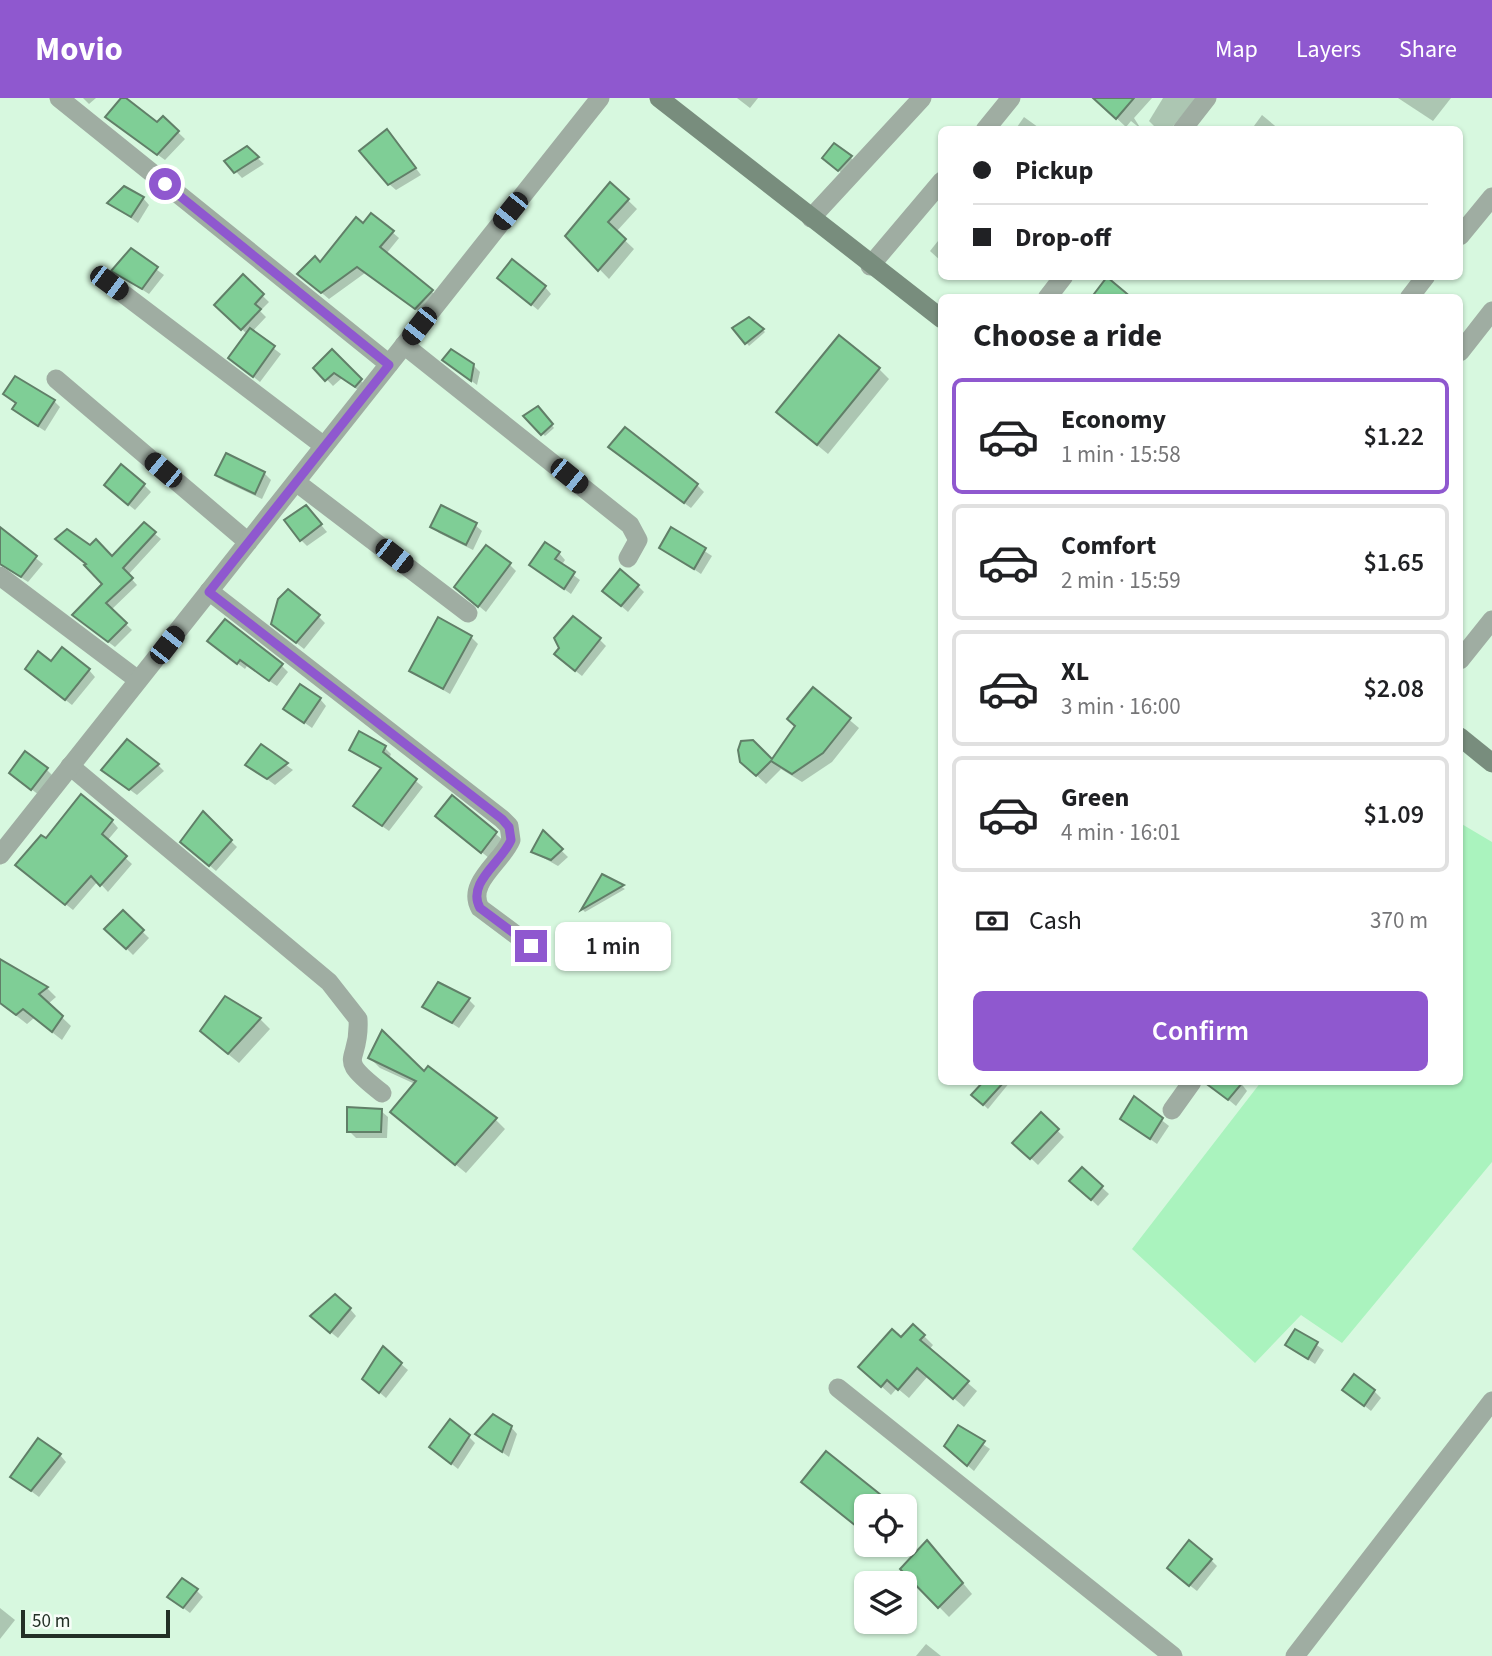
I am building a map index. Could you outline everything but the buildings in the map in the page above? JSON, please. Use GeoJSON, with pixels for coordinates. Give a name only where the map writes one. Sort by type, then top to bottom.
{"type":"FeatureCollection","features":[{"type":"Feature","properties":{"kind":"main road"},"geometry":{"type":"LineString","coordinates":[[659,98],[870,266],[938,316]]}},
{"type":"Feature","properties":{"kind":"main road"},"geometry":{"type":"LineString","coordinates":[[1463,739],[1492,763]]}},
{"type":"Feature","properties":{"kind":"street"},"geometry":{"type":"LineString","coordinates":[[59,98],[389,365]]}},
{"type":"Feature","properties":{"kind":"street"},"geometry":{"type":"LineString","coordinates":[[0,855],[600,98]]}},
{"type":"Feature","properties":{"kind":"street"},"geometry":{"type":"LineString","coordinates":[[811,218],[922,98]]}},
{"type":"Feature","properties":{"kind":"street"},"geometry":{"type":"LineString","coordinates":[[988,126],[1011,98]]}},
{"type":"Feature","properties":{"kind":"street"},"geometry":{"type":"LineString","coordinates":[[1185,126],[1207,98]]}},
{"type":"Feature","properties":{"kind":"street"},"geometry":{"type":"LineString","coordinates":[[870,266],[938,186]]}},
{"type":"Feature","properties":{"kind":"street"},"geometry":{"type":"LineString","coordinates":[[1463,232],[1492,197]]}},
{"type":"Feature","properties":{"kind":"street"},"geometry":{"type":"LineString","coordinates":[[1049,294],[1060,280]]}},
{"type":"Feature","properties":{"kind":"street"},"geometry":{"type":"LineString","coordinates":[[1412,294],[1423,280]]}},
{"type":"Feature","properties":{"kind":"street"},"geometry":{"type":"LineString","coordinates":[[109,283],[324,446]]}},
{"type":"Feature","properties":{"kind":"street"},"geometry":{"type":"LineString","coordinates":[[1463,348],[1492,311]]}},
{"type":"Feature","properties":{"kind":"street"},"geometry":{"type":"LineString","coordinates":[[404,345],[631,525],[638,540],[628,558]]}},
{"type":"Feature","properties":{"kind":"street"},"geometry":{"type":"LineString","coordinates":[[56,379],[248,542]]}},
{"type":"Feature","properties":{"kind":"street"},"geometry":{"type":"LineString","coordinates":[[296,482],[468,613]]}},
{"type":"Feature","properties":{"kind":"street"},"geometry":{"type":"LineString","coordinates":[[0,576],[138,680]]}},
{"type":"Feature","properties":{"kind":"street"},"geometry":{"type":"LineString","coordinates":[[209,592],[502,819],[509,827],[511,840],[478,887],[477,902],[480,908],[531,946]]}},
{"type":"Feature","properties":{"kind":"street"},"geometry":{"type":"LineString","coordinates":[[1463,656],[1492,620]]}},
{"type":"Feature","properties":{"kind":"street"},"geometry":{"type":"LineString","coordinates":[[70,766],[329,982],[358,1019],[352,1064],[357,1073],[382,1093]]}},
{"type":"Feature","properties":{"kind":"street"},"geometry":{"type":"LineString","coordinates":[[1172,1110],[1190,1085]]}},
{"type":"Feature","properties":{"kind":"street"},"geometry":{"type":"LineString","coordinates":[[838,1388],[1173,1656]]}},
{"type":"Feature","properties":{"kind":"street"},"geometry":{"type":"LineString","coordinates":[[1295,1656],[1492,1401]]}},
{"type":"Feature","properties":{"kind":"green space"},"geometry":{"type":"Polygon","coordinates":[[[1463,825],[1492,842],[1492,1162],[1342,1343],[1301,1315],[1255,1363],[1132,1249],[1259,1085],[1463,1085],[1463,825]]]}},
{"type":"Feature","properties":{"kind":"route"},"geometry":{"type":"LineString","coordinates":[[165,184],[389,365],[209,592],[502,819],[509,827],[511,840],[478,887],[477,902],[480,908],[531,946]]}}]}
